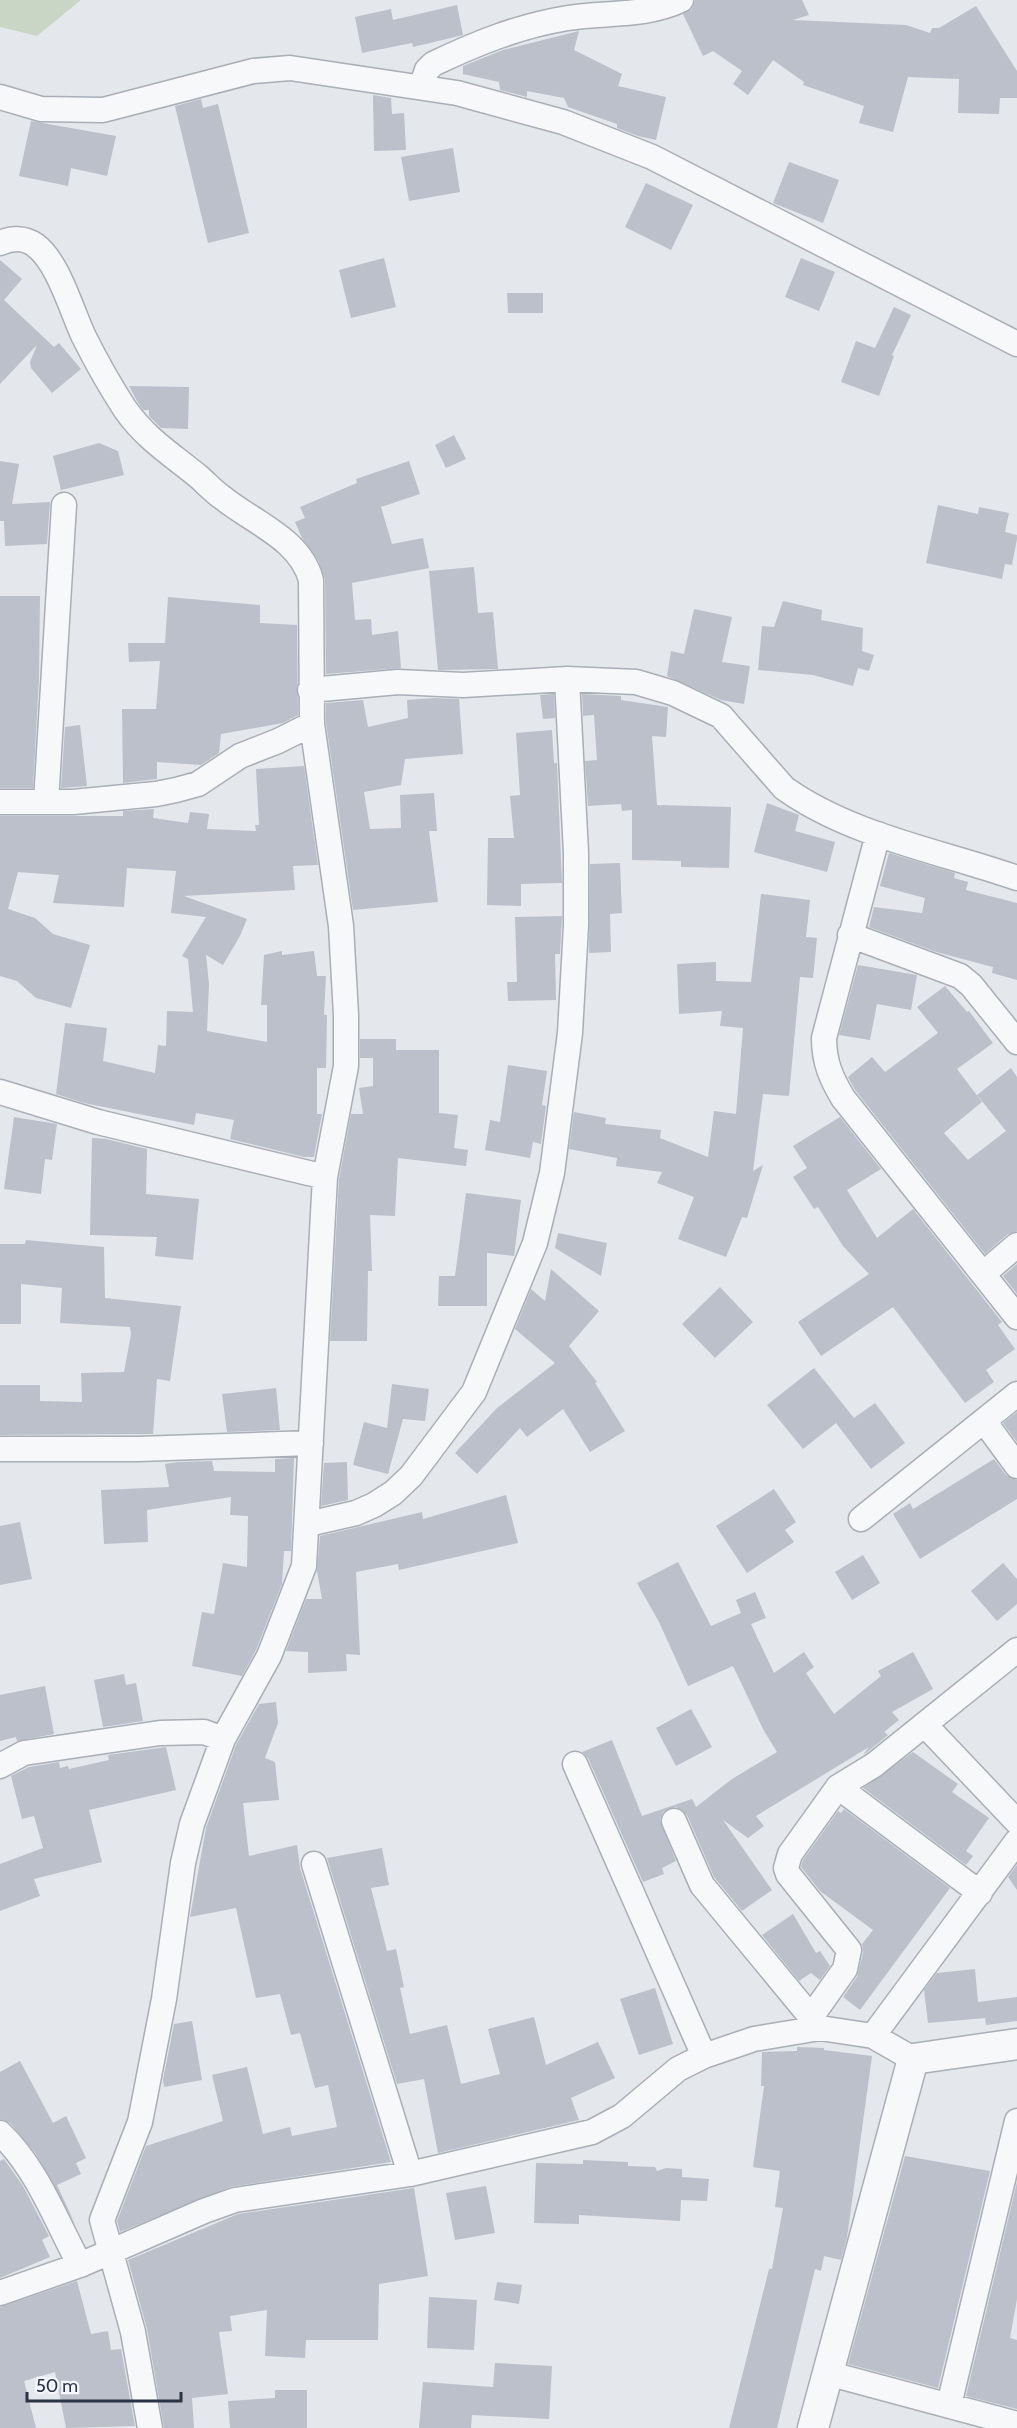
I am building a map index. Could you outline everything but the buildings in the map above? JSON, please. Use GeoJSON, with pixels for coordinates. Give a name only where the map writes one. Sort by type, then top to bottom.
{"type":"FeatureCollection","features":[{"type":"Feature","properties":{"kind":"street"},"geometry":{"type":"LineString","coordinates":[[421,87],[427,70],[433,64],[503,34],[568,18],[637,12],[681,0]]}},
{"type":"Feature","properties":{"kind":"street"},"geometry":{"type":"LineString","coordinates":[[0,97],[41,109],[103,110],[253,71],[280,69],[421,87],[468,96],[552,119],[652,157],[1017,344]]}},
{"type":"Feature","properties":{"kind":"street"},"geometry":{"type":"LineString","coordinates":[[0,243],[12,238],[36,246],[52,268],[102,369],[126,409],[145,434],[164,452],[223,498],[285,540],[307,566],[311,595],[312,724],[341,926],[346,1004],[345,1066],[325,1178],[304,1566],[269,1656],[223,1739],[192,1824],[183,1863],[164,1999],[140,2122],[104,2211],[104,2229],[133,2331],[150,2428]]}},
{"type":"Feature","properties":{"kind":"street"},"geometry":{"type":"LineString","coordinates":[[46,801],[64,506]]}},
{"type":"Feature","properties":{"kind":"street"},"geometry":{"type":"LineString","coordinates":[[310,690],[398,682],[463,685],[567,679],[636,682],[700,704],[721,716],[784,788],[817,807],[878,834],[1017,878]]}},
{"type":"Feature","properties":{"kind":"street"},"geometry":{"type":"LineString","coordinates":[[308,1524],[356,1513],[393,1494],[411,1476],[474,1392],[535,1243],[552,1173],[570,1033],[576,925],[576,853],[567,679]]}},
{"type":"Feature","properties":{"kind":"street"},"geometry":{"type":"LineString","coordinates":[[0,802],[117,799],[176,790],[198,784],[240,756],[279,741],[312,724]]}},
{"type":"Feature","properties":{"kind":"street"},"geometry":{"type":"LineString","coordinates":[[878,834],[824,1038],[824,1058],[828,1072],[843,1098],[1017,1317]]}},
{"type":"Feature","properties":{"kind":"street"},"geometry":{"type":"LineString","coordinates":[[850,935],[960,976],[971,985],[1017,1042]]}},
{"type":"Feature","properties":{"kind":"street"},"geometry":{"type":"LineString","coordinates":[[0,1092],[109,1125],[325,1178]]}},
{"type":"Feature","properties":{"kind":"street"},"geometry":{"type":"LineString","coordinates":[[983,1274],[1017,1245]]}},
{"type":"Feature","properties":{"kind":"street"},"geometry":{"type":"LineString","coordinates":[[861,1519],[1017,1394]]}},
{"type":"Feature","properties":{"kind":"street"},"geometry":{"type":"LineString","coordinates":[[984,1421],[1017,1466]]}},
{"type":"Feature","properties":{"kind":"street"},"geometry":{"type":"LineString","coordinates":[[0,1449],[138,1449],[312,1443]]}},
{"type":"Feature","properties":{"kind":"street"},"geometry":{"type":"LineString","coordinates":[[816,2023],[845,1970],[849,1950],[788,1874],[786,1868],[790,1854],[838,1787],[874,1765],[1017,1650]]}},
{"type":"Feature","properties":{"kind":"street"},"geometry":{"type":"LineString","coordinates":[[925,1725],[1017,1822]]}},
{"type":"Feature","properties":{"kind":"street"},"geometry":{"type":"LineString","coordinates":[[0,1766],[24,1753],[160,1732],[204,1732],[223,1739]]}},
{"type":"Feature","properties":{"kind":"street"},"geometry":{"type":"LineString","coordinates":[[575,1764],[704,2056]]}},
{"type":"Feature","properties":{"kind":"street"},"geometry":{"type":"LineString","coordinates":[[838,1787],[980,1893]]}},
{"type":"Feature","properties":{"kind":"street"},"geometry":{"type":"LineString","coordinates":[[674,1821],[702,1885],[816,2023]]}},
{"type":"Feature","properties":{"kind":"street"},"geometry":{"type":"LineString","coordinates":[[813,2428],[827,2373],[891,2047],[888,2016],[1017,1841]]}},
{"type":"Feature","properties":{"kind":"street"},"geometry":{"type":"LineString","coordinates":[[315,1863],[410,2174]]}},
{"type":"Feature","properties":{"kind":"street"},"geometry":{"type":"LineString","coordinates":[[0,2294],[80,2265],[204,2211],[235,2200],[410,2174],[592,2132],[622,2116],[678,2069],[704,2056],[754,2039],[816,2023],[891,2047],[1017,2044]]}},
{"type":"Feature","properties":{"kind":"street"},"geometry":{"type":"LineString","coordinates":[[949,2405],[1017,2121]]}},
{"type":"Feature","properties":{"kind":"street"},"geometry":{"type":"LineString","coordinates":[[0,2133],[15,2147],[31,2173],[80,2265]]}},
{"type":"Feature","properties":{"kind":"street"},"geometry":{"type":"LineString","coordinates":[[827,2373],[1017,2424]]}},
{"type":"Feature","properties":{"kind":"green space"},"geometry":{"type":"Polygon","coordinates":[[[0,0],[81,0],[37,36],[0,27],[0,0]]]}}]}
